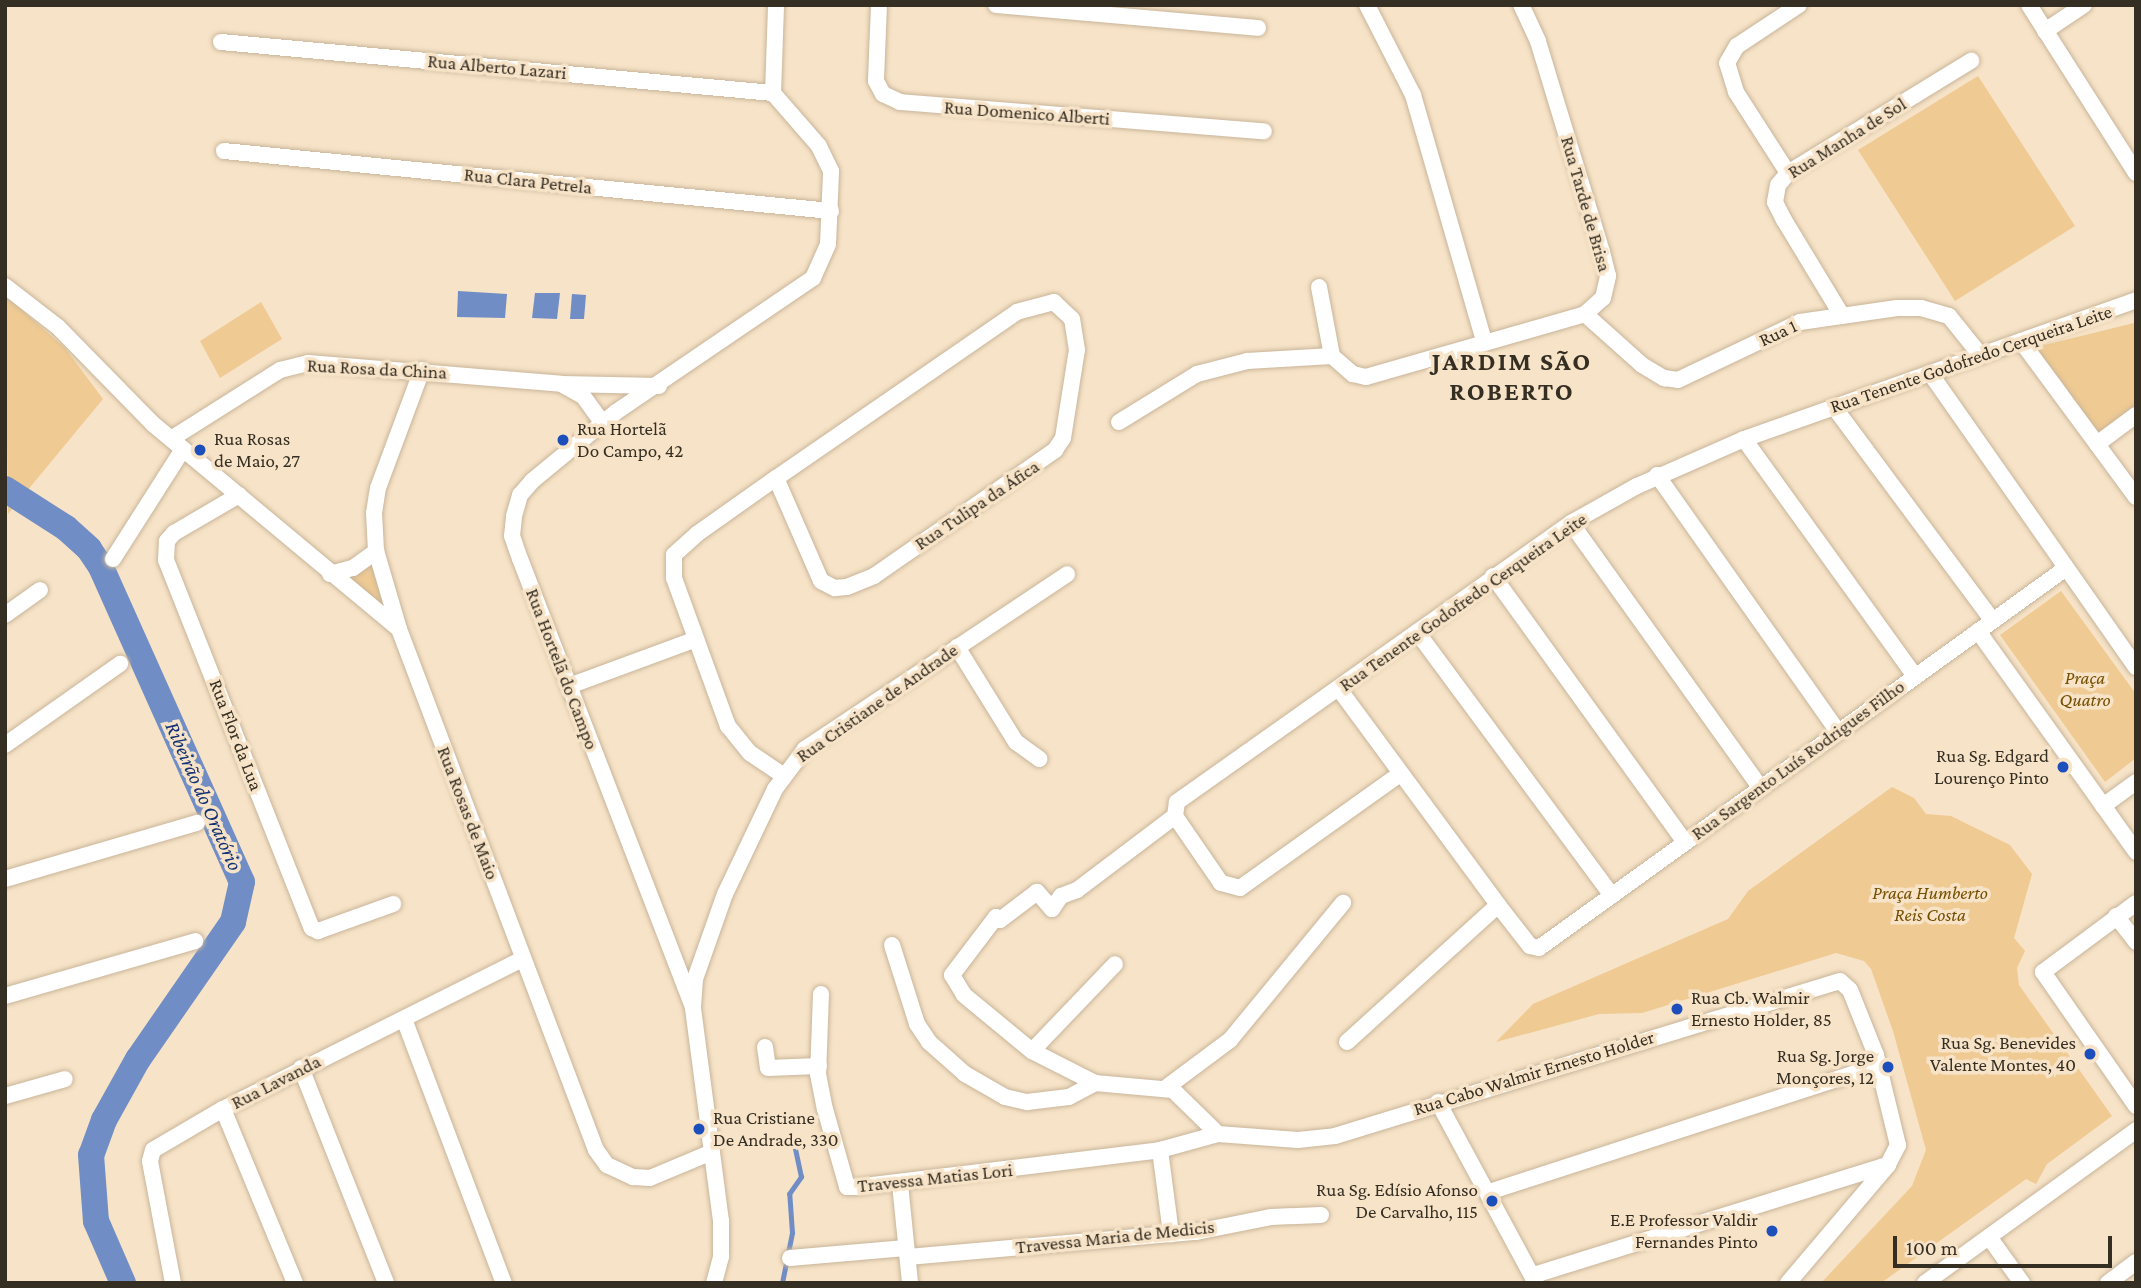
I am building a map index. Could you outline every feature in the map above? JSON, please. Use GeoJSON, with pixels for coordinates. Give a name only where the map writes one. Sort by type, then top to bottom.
{"type":"FeatureCollection","features":[{"type":"Feature","properties":{"kind":"street"},"geometry":{"type":"LineString","coordinates":[[659,386],[813,278],[828,244],[831,211],[826,156],[773,93],[775,5]]}},
{"type":"Feature","properties":{"kind":"street","name":"Rua Domenico Alberti"},"geometry":{"type":"LineString","coordinates":[[879,5],[876,81],[883,94],[900,102],[1264,131]]}},
{"type":"Feature","properties":{"kind":"street"},"geometry":{"type":"LineString","coordinates":[[996,5],[1201,14],[1258,28]]}},
{"type":"Feature","properties":{"kind":"street"},"geometry":{"type":"LineString","coordinates":[[1367,5],[1413,95],[1483,341]]}},
{"type":"Feature","properties":{"kind":"street","name":"Rua Tarde de Brisa"},"geometry":{"type":"LineString","coordinates":[[1521,5],[1538,41],[1608,276],[1604,298],[1585,313]]}},
{"type":"Feature","properties":{"kind":"street"},"geometry":{"type":"LineString","coordinates":[[1788,173],[1736,92],[1727,64],[1737,46],[1799,5]]}},
{"type":"Feature","properties":{"kind":"street"},"geometry":{"type":"LineString","coordinates":[[2029,5],[2136,173]]}},
{"type":"Feature","properties":{"kind":"street"},"geometry":{"type":"LineString","coordinates":[[2045,31],[2084,5]]}},
{"type":"Feature","properties":{"kind":"street","name":"Rua Alberto Lazari"},"geometry":{"type":"LineString","coordinates":[[221,42],[773,93]]}},
{"type":"Feature","properties":{"kind":"street","name":"Rua Manha de Sol"},"geometry":{"type":"LineString","coordinates":[[1841,314],[1776,202],[1778,185],[1788,173],[1972,61]]}},
{"type":"Feature","properties":{"kind":"street","name":"Rua Clara Petrela"},"geometry":{"type":"LineString","coordinates":[[224,151],[831,211]]}},
{"type":"Feature","properties":{"kind":"street"},"geometry":{"type":"LineString","coordinates":[[5,286],[58,327],[116,390],[177,444],[399,629]]}},
{"type":"Feature","properties":{"kind":"street"},"geometry":{"type":"LineString","coordinates":[[1318,287],[1332,356],[1353,374],[1377,377],[1483,341],[1585,313]]}},
{"type":"Feature","properties":{"kind":"street","name":"Rua Tulipa da Áfica"},"geometry":{"type":"LineString","coordinates":[[776,478],[821,581],[835,588],[874,576],[1055,450],[1063,438],[1077,350],[1072,319],[1054,302],[1030,305],[776,478],[674,555],[674,578],[694,640],[737,740],[783,775]]}},
{"type":"Feature","properties":{"kind":"street","name":"Rua Tenente Godofredo Cerqueira Leite"},"geometry":{"type":"LineString","coordinates":[[1031,1051],[964,995],[952,978],[955,966],[989,924],[1037,892],[1052,909],[1062,896],[1077,890],[1175,816],[1177,802],[1571,523],[1657,475],[1744,439],[2134,304]]}},
{"type":"Feature","properties":{"kind":"street","name":"Rua 1"},"geometry":{"type":"LineString","coordinates":[[1585,313],[1642,365],[1664,378],[1678,380],[1800,322],[1841,314],[1921,308],[1949,316],[1980,356]]}},
{"type":"Feature","properties":{"kind":"street"},"geometry":{"type":"LineString","coordinates":[[2021,341],[2136,497]]}},
{"type":"Feature","properties":{"kind":"street"},"geometry":{"type":"LineString","coordinates":[[1119,422],[1198,374],[1247,361],[1332,356]]}},
{"type":"Feature","properties":{"kind":"street","name":"Rua Rosa da China"},"geometry":{"type":"LineString","coordinates":[[177,444],[292,366],[422,370],[561,384],[659,386]]}},
{"type":"Feature","properties":{"kind":"street","name":"Rua Rosas de Maio"},"geometry":{"type":"LineString","coordinates":[[422,370],[378,488],[376,551],[399,629],[596,1150],[607,1165],[633,1177],[650,1178],[712,1152]]}},
{"type":"Feature","properties":{"kind":"street"},"geometry":{"type":"LineString","coordinates":[[1930,373],[2066,568],[2131,649],[2136,667]]}},
{"type":"Feature","properties":{"kind":"street"},"geometry":{"type":"LineString","coordinates":[[561,384],[583,396],[604,425]]}},
{"type":"Feature","properties":{"kind":"street","name":"Rua Hortelã do Campo"},"geometry":{"type":"LineString","coordinates":[[659,386],[616,412],[604,425],[531,481],[520,495],[512,536],[692,1007]]}},
{"type":"Feature","properties":{"kind":"street"},"geometry":{"type":"LineString","coordinates":[[1834,407],[1992,620]]}},
{"type":"Feature","properties":{"kind":"street"},"geometry":{"type":"LineString","coordinates":[[2096,444],[2136,415]]}},
{"type":"Feature","properties":{"kind":"street"},"geometry":{"type":"LineString","coordinates":[[1744,439],[1915,676]]}},
{"type":"Feature","properties":{"kind":"street"},"geometry":{"type":"LineString","coordinates":[[113,559],[177,444]]}},
{"type":"Feature","properties":{"kind":"street"},"geometry":{"type":"LineString","coordinates":[[1657,475],[1838,732]]}},
{"type":"Feature","properties":{"kind":"street","name":"Rua Flor da Lua"},"geometry":{"type":"LineString","coordinates":[[239,495],[174,533],[167,541],[166,560],[312,928],[318,931],[393,904]]}},
{"type":"Feature","properties":{"kind":"street"},"geometry":{"type":"LineString","coordinates":[[1571,523],[1760,787]]}},
{"type":"Feature","properties":{"kind":"street"},"geometry":{"type":"LineString","coordinates":[[330,574],[353,568],[376,551]]}},
{"type":"Feature","properties":{"kind":"street","name":"Rua Sargento Luís Rodrigues Filho"},"geometry":{"type":"LineString","coordinates":[[1498,905],[1530,946],[1544,946],[1684,841],[2066,568]]}},
{"type":"Feature","properties":{"kind":"street","name":"Rua Cristiane de Andrade"},"geometry":{"type":"LineString","coordinates":[[714,1283],[721,1256],[721,1220],[692,1007],[699,962],[725,894],[783,775],[805,749],[1067,574]]}},
{"type":"Feature","properties":{"kind":"street"},"geometry":{"type":"LineString","coordinates":[[1493,576],[1684,841]]}},
{"type":"Feature","properties":{"kind":"street"},"geometry":{"type":"LineString","coordinates":[[5,615],[40,590]]}},
{"type":"Feature","properties":{"kind":"street"},"geometry":{"type":"LineString","coordinates":[[1978,631],[2136,852]]}},
{"type":"Feature","properties":{"kind":"street"},"geometry":{"type":"LineString","coordinates":[[1417,632],[1612,896]]}},
{"type":"Feature","properties":{"kind":"street"},"geometry":{"type":"LineString","coordinates":[[569,686],[694,640]]}},
{"type":"Feature","properties":{"kind":"street"},"geometry":{"type":"LineString","coordinates":[[957,647],[1016,742],[1039,759]]}},
{"type":"Feature","properties":{"kind":"street"},"geometry":{"type":"LineString","coordinates":[[5,745],[120,664]]}},
{"type":"Feature","properties":{"kind":"street"},"geometry":{"type":"LineString","coordinates":[[1339,689],[1498,905],[1348,1042]]}},
{"type":"Feature","properties":{"kind":"street"},"geometry":{"type":"LineString","coordinates":[[1175,816],[1221,883],[1240,888],[1399,774]]}},
{"type":"Feature","properties":{"kind":"street"},"geometry":{"type":"LineString","coordinates":[[2103,806],[2136,782]]}},
{"type":"Feature","properties":{"kind":"street"},"geometry":{"type":"LineString","coordinates":[[5,879],[197,823]]}},
{"type":"Feature","properties":{"kind":"street"},"geometry":{"type":"LineString","coordinates":[[1167,1087],[1230,1040],[1343,903]]}},
{"type":"Feature","properties":{"kind":"street"},"geometry":{"type":"LineString","coordinates":[[2136,903],[2044,967],[2048,985],[2136,1106]]}},
{"type":"Feature","properties":{"kind":"street"},"geometry":{"type":"LineString","coordinates":[[2116,916],[2136,942]]}},
{"type":"Feature","properties":{"kind":"street"},"geometry":{"type":"LineString","coordinates":[[5,996],[195,941]]}},
{"type":"Feature","properties":{"kind":"street"},"geometry":{"type":"LineString","coordinates":[[892,945],[917,1024],[944,1058],[965,1074],[1005,1097],[1027,1102],[1069,1097],[1095,1083]]}},
{"type":"Feature","properties":{"kind":"street","name":"Rua Lavanda"},"geometry":{"type":"LineString","coordinates":[[173,1283],[150,1161],[153,1150],[166,1140],[301,1068],[523,959]]}},
{"type":"Feature","properties":{"kind":"street"},"geometry":{"type":"LineString","coordinates":[[1115,964],[1031,1051],[1095,1083],[1167,1087],[1182,1096],[1218,1135]]}},
{"type":"Feature","properties":{"kind":"street","name":"Rua Cabo Walmir Ernesto Holder"},"geometry":{"type":"LineString","coordinates":[[1218,1135],[1298,1140],[1335,1136],[1829,983],[1846,983],[1879,1065]]}},
{"type":"Feature","properties":{"kind":"street","name":"Travessa Matias Lori"},"geometry":{"type":"LineString","coordinates":[[821,994],[819,1066],[825,1110],[847,1187],[900,1184],[1160,1150],[1218,1135]]}},
{"type":"Feature","properties":{"kind":"street"},"geometry":{"type":"LineString","coordinates":[[404,1019],[504,1283]]}},
{"type":"Feature","properties":{"kind":"street"},"geometry":{"type":"LineString","coordinates":[[765,1047],[768,1068],[819,1066]]}},
{"type":"Feature","properties":{"kind":"street"},"geometry":{"type":"LineString","coordinates":[[1489,1192],[1879,1065],[1898,1137],[1888,1165],[1788,1283]]}},
{"type":"Feature","properties":{"kind":"street"},"geometry":{"type":"LineString","coordinates":[[301,1068],[386,1283]]}},
{"type":"Feature","properties":{"kind":"street"},"geometry":{"type":"LineString","coordinates":[[5,1096],[65,1079]]}},
{"type":"Feature","properties":{"kind":"street"},"geometry":{"type":"LineString","coordinates":[[1438,1102],[1535,1279],[1888,1165]]}},
{"type":"Feature","properties":{"kind":"street"},"geometry":{"type":"LineString","coordinates":[[223,1109],[295,1283]]}},
{"type":"Feature","properties":{"kind":"street"},"geometry":{"type":"LineString","coordinates":[[1925,1283],[2136,1130]]}},
{"type":"Feature","properties":{"kind":"street"},"geometry":{"type":"LineString","coordinates":[[1160,1150],[1171,1234]]}},
{"type":"Feature","properties":{"kind":"street"},"geometry":{"type":"LineString","coordinates":[[900,1184],[910,1283]]}},
{"type":"Feature","properties":{"kind":"street","name":"Travessa Maria de Medicis"},"geometry":{"type":"LineString","coordinates":[[790,1258],[1171,1234],[1321,1214]]}},
{"type":"Feature","properties":{"kind":"street"},"geometry":{"type":"LineString","coordinates":[[1989,1237],[2022,1283]]}},
{"type":"Feature","properties":{"kind":"street"},"geometry":{"type":"LineString","coordinates":[[2108,1283],[2136,1262]]}},
{"type":"Feature","properties":{"kind":"green space"},"geometry":{"type":"Polygon","coordinates":[[[1978,76],[2075,226],[1955,301],[1858,150],[1978,76]]]}},
{"type":"Feature","properties":{"kind":"green space"},"geometry":{"type":"Polygon","coordinates":[[[5,295],[65,348],[103,399],[8,514],[5,295]]]}},
{"type":"Feature","properties":{"kind":"green space"},"geometry":{"type":"Polygon","coordinates":[[[261,302],[282,339],[220,378],[200,341],[261,302]]]}},
{"type":"Feature","properties":{"kind":"green space"},"geometry":{"type":"Polygon","coordinates":[[[2134,323],[2136,405],[2095,435],[2032,348],[2134,323]]]}},
{"type":"Feature","properties":{"kind":"green space"},"geometry":{"type":"Polygon","coordinates":[[[375,554],[393,622],[332,574],[375,554]]]}},
{"type":"Feature","properties":{"kind":"green space","name":"Praça Quatro"},"geometry":{"type":"Polygon","coordinates":[[[2061,591],[2136,694],[2136,758],[2105,782],[2000,635],[2061,591]]]}},
{"type":"Feature","properties":{"kind":"green space","name":"Praça Humberto Reis Costa"},"geometry":{"type":"Polygon","coordinates":[[[1892,787],[1914,798],[1926,814],[1951,816],[2010,845],[2032,874],[2014,938],[2025,951],[2017,968],[2019,985],[2112,1116],[2047,1164],[2036,1184],[2026,1179],[1881,1283],[1821,1283],[1912,1186],[1926,1150],[1893,1031],[1871,969],[1864,961],[1836,953],[1642,1013],[1599,1014],[1496,1042],[1533,1004],[1728,919],[1748,891],[1892,787]]]}},
{"type":"Feature","properties":{"kind":"water"},"geometry":{"type":"Polygon","coordinates":[[[458,291],[507,294],[505,318],[457,317],[458,291]]]}},
{"type":"Feature","properties":{"kind":"water"},"geometry":{"type":"Polygon","coordinates":[[[535,293],[560,293],[557,319],[532,318],[535,293]]]}},
{"type":"Feature","properties":{"kind":"water"},"geometry":{"type":"Polygon","coordinates":[[[572,294],[586,295],[584,319],[570,319],[572,294]]]}},
{"type":"Feature","properties":{"kind":"waterway","name":"Ribeirão do Oratório"},"geometry":{"type":"LineString","coordinates":[[5,489],[66,528],[89,549],[101,567],[242,882],[233,922],[138,1059],[104,1120],[91,1155],[96,1221],[123,1283]]}},
{"type":"Feature","properties":{"kind":"waterway"},"geometry":{"type":"LineString","coordinates":[[782,1283],[792,1233],[789,1194],[801,1177],[794,1145]]}},
{"type":"Feature","properties":{"kind":"place","name":"Rua Hortelã Do Campo, 42"},"geometry":{"type":"Point","coordinates":[563,440]}},
{"type":"Feature","properties":{"kind":"place","name":"Rua Rosas de Maio, 27"},"geometry":{"type":"Point","coordinates":[200,450]}},
{"type":"Feature","properties":{"kind":"place","name":"Rua Sg. Edgard Lourenço Pinto"},"geometry":{"type":"Point","coordinates":[2063,767]}},
{"type":"Feature","properties":{"kind":"place","name":"Rua Cb. Walmir Ernesto Holder, 85"},"geometry":{"type":"Point","coordinates":[1677,1009]}},
{"type":"Feature","properties":{"kind":"place","name":"Rua Sg. Benevides Valente Montes, 40"},"geometry":{"type":"Point","coordinates":[2090,1054]}},
{"type":"Feature","properties":{"kind":"place","name":"Rua Sg. Jorge Monçores, 12"},"geometry":{"type":"Point","coordinates":[1888,1067]}},
{"type":"Feature","properties":{"kind":"place","name":"Rua Cristiane De Andrade, 330"},"geometry":{"type":"Point","coordinates":[699,1129]}},
{"type":"Feature","properties":{"kind":"place","name":"Rua Sg. Edísio Afonso De Carvalho, 115"},"geometry":{"type":"Point","coordinates":[1492,1201]}},
{"type":"Feature","properties":{"kind":"place","name":"E.E Professor Valdir Fernandes Pinto"},"geometry":{"type":"Point","coordinates":[1772,1231]}},
{"type":"Feature","properties":{"kind":"district","name":"JARDIM SÃO ROBERTO"},"geometry":{"type":"Point","coordinates":[1512,377]}}]}
